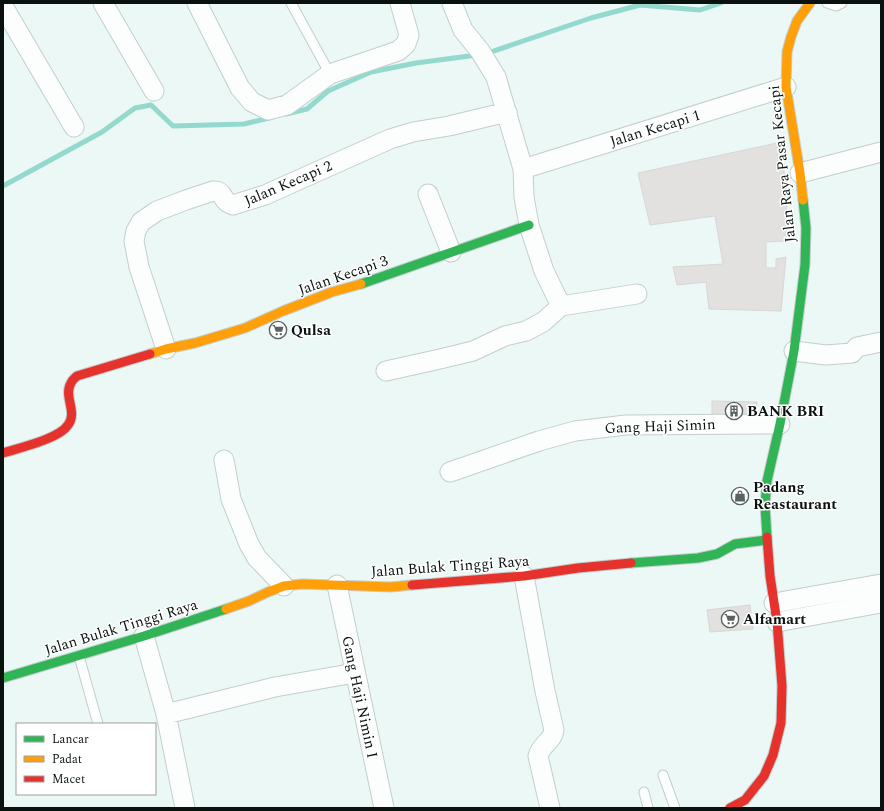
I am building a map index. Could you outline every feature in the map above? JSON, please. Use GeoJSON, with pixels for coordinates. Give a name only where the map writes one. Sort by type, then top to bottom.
{"type":"FeatureCollection","features":[{"type":"Feature","properties":{"kind":"street"},"geometry":{"type":"LineString","coordinates":[[103,3],[154,91]]}},
{"type":"Feature","properties":{"kind":"street"},"geometry":{"type":"LineString","coordinates":[[197,3],[240,88],[252,102],[268,110],[287,106],[330,74],[398,51],[406,44],[409,35],[400,3]]}},
{"type":"Feature","properties":{"kind":"street"},"geometry":{"type":"LineString","coordinates":[[452,3],[463,30],[496,77],[523,169],[524,197],[529,225],[544,271],[561,306]]}},
{"type":"Feature","properties":{"kind":"street","name":"Jalan Raya Pasar Kecapi"},"geometry":{"type":"LineString","coordinates":[[741,805],[764,776],[773,755],[781,723],[782,686],[777,622],[770,576],[765,505],[767,481],[794,351],[805,265],[806,228],[800,173],[786,87],[787,59],[790,37],[797,20],[810,3]]}},
{"type":"Feature","properties":{"kind":"street"},"geometry":{"type":"LineString","coordinates":[[3,6],[74,127]]}},
{"type":"Feature","properties":{"kind":"street","name":"Jalan Kecapi 1"},"geometry":{"type":"LineString","coordinates":[[523,169],[786,87]]}},
{"type":"Feature","properties":{"kind":"street","name":"Jalan Kecapi 2"},"geometry":{"type":"LineString","coordinates":[[166,349],[139,267],[134,241],[136,231],[141,222],[157,211],[217,190],[221,193],[225,201],[230,204],[233,205],[240,203],[265,195],[390,139],[412,132],[449,126],[507,112]]}},
{"type":"Feature","properties":{"kind":"street"},"geometry":{"type":"LineString","coordinates":[[800,173],[881,152]]}},
{"type":"Feature","properties":{"kind":"street"},"geometry":{"type":"LineString","coordinates":[[428,194],[451,252]]}},
{"type":"Feature","properties":{"kind":"street","name":"Jalan Kecapi 3"},"geometry":{"type":"LineString","coordinates":[[166,349],[195,343],[245,328],[332,292],[357,285],[529,225]]}},
{"type":"Feature","properties":{"kind":"street"},"geometry":{"type":"LineString","coordinates":[[386,371],[473,351],[505,336],[526,331],[542,322],[561,306],[637,294]]}},
{"type":"Feature","properties":{"kind":"street"},"geometry":{"type":"LineString","coordinates":[[794,351],[826,355],[852,353],[857,347],[881,342]]}},
{"type":"Feature","properties":{"kind":"street"},"geometry":{"type":"LineString","coordinates":[[3,453],[50,438],[68,426],[71,420],[72,412],[68,388],[70,382],[77,376],[166,349]]}},
{"type":"Feature","properties":{"kind":"street","name":"Gang Haji Simin"},"geometry":{"type":"LineString","coordinates":[[450,472],[539,441],[575,431],[626,425],[780,424]]}},
{"type":"Feature","properties":{"kind":"street"},"geometry":{"type":"LineString","coordinates":[[224,460],[231,499],[249,544],[260,562],[284,586]]}},
{"type":"Feature","properties":{"kind":"street","name":"Jalan Bulak Tinggi Raya"},"geometry":{"type":"LineString","coordinates":[[3,678],[144,636],[242,603],[284,586],[302,584],[391,587],[524,576],[586,567],[698,558],[717,554],[735,544],[767,540]]}},
{"type":"Feature","properties":{"kind":"street"},"geometry":{"type":"LineString","coordinates":[[524,576],[545,691],[554,730],[553,735],[539,751],[538,756],[550,808]]}},
{"type":"Feature","properties":{"kind":"street"},"geometry":{"type":"LineString","coordinates":[[774,602],[881,584]]}},
{"type":"Feature","properties":{"kind":"street","name":"Gang Haji Nimin I"},"geometry":{"type":"LineString","coordinates":[[337,585],[384,808]]}},
{"type":"Feature","properties":{"kind":"street"},"geometry":{"type":"LineString","coordinates":[[777,622],[881,603]]}},
{"type":"Feature","properties":{"kind":"street"},"geometry":{"type":"LineString","coordinates":[[144,636],[166,714],[185,808]]}},
{"type":"Feature","properties":{"kind":"street"},"geometry":{"type":"LineString","coordinates":[[166,714],[275,687],[355,673]]}},
{"type":"Feature","properties":{"kind":"lane"},"geometry":{"type":"LineString","coordinates":[[291,3],[330,74]]}},
{"type":"Feature","properties":{"kind":"lane"},"geometry":{"type":"LineString","coordinates":[[827,3],[836,6],[842,3]]}},
{"type":"Feature","properties":{"kind":"lane"},"geometry":{"type":"LineString","coordinates":[[79,656],[98,723]]}},
{"type":"Feature","properties":{"kind":"lane"},"geometry":{"type":"LineString","coordinates":[[663,775],[675,808]]}},
{"type":"Feature","properties":{"kind":"lane"},"geometry":{"type":"LineString","coordinates":[[644,792],[648,808]]}},
{"type":"Feature","properties":{"kind":"building"},"geometry":{"type":"Polygon","coordinates":[[[777,143],[783,164],[787,195],[786,241],[766,242],[766,268],[776,268],[776,259],[786,257],[781,311],[709,309],[706,282],[677,285],[673,267],[723,264],[715,216],[650,225],[638,173],[777,143]]]}},
{"type":"Feature","properties":{"kind":"building","name":"BANK BRI"},"geometry":{"type":"Polygon","coordinates":[[[712,401],[757,402],[756,421],[712,421],[712,401]]]}},
{"type":"Feature","properties":{"kind":"building","name":"Alfamart"},"geometry":{"type":"Polygon","coordinates":[[[750,605],[753,629],[710,632],[707,610],[750,605]]]}},
{"type":"Feature","properties":{"kind":"waterway"},"geometry":{"type":"LineString","coordinates":[[485,54],[591,18],[640,5],[700,10],[721,3]]}},
{"type":"Feature","properties":{"kind":"waterway"},"geometry":{"type":"LineString","coordinates":[[286,114],[307,109],[328,91],[371,72],[416,63],[477,55]]}},
{"type":"Feature","properties":{"kind":"waterway"},"geometry":{"type":"LineString","coordinates":[[3,186],[102,132],[135,108],[151,105],[173,126],[244,124],[273,117]]}},
{"type":"Feature","properties":{"kind":"traffic: fast"},"geometry":{"type":"LineString","coordinates":[[767,537],[765,505],[767,481],[794,351],[805,265],[806,228],[803,200]]}},
{"type":"Feature","properties":{"kind":"traffic: fast"},"geometry":{"type":"LineString","coordinates":[[361,284],[529,225]]}},
{"type":"Feature","properties":{"kind":"traffic: fast"},"geometry":{"type":"LineString","coordinates":[[631,563],[698,558],[717,554],[735,544],[767,540]]}},
{"type":"Feature","properties":{"kind":"traffic: fast"},"geometry":{"type":"LineString","coordinates":[[3,678],[144,636],[226,609]]}},
{"type":"Feature","properties":{"kind":"traffic: slow"},"geometry":{"type":"LineString","coordinates":[[803,200],[786,87],[787,52],[797,21],[810,3]]}},
{"type":"Feature","properties":{"kind":"traffic: slow"},"geometry":{"type":"LineString","coordinates":[[150,354],[195,343],[245,328],[332,292],[361,284]]}},
{"type":"Feature","properties":{"kind":"traffic: slow"},"geometry":{"type":"LineString","coordinates":[[226,609],[284,586],[302,584],[391,587],[412,585]]}},
{"type":"Feature","properties":{"kind":"traffic: jam"},"geometry":{"type":"LineString","coordinates":[[3,453],[48,439],[56,435],[68,425],[72,415],[69,388],[72,381],[77,376],[150,354]]}},
{"type":"Feature","properties":{"kind":"traffic: jam"},"geometry":{"type":"LineString","coordinates":[[730,808],[745,800],[764,776],[773,755],[781,723],[782,686],[777,622],[770,576],[767,537]]}},
{"type":"Feature","properties":{"kind":"traffic: jam"},"geometry":{"type":"LineString","coordinates":[[412,585],[524,576],[578,568],[631,563]]}},
{"type":"Feature","properties":{"kind":"place","name":"Qulsa"},"geometry":{"type":"Point","coordinates":[278,330]}},
{"type":"Feature","properties":{"kind":"place","name":"BANK BRI"},"geometry":{"type":"Point","coordinates":[734,411]}},
{"type":"Feature","properties":{"kind":"place","name":"Padang Reastaurant"},"geometry":{"type":"Point","coordinates":[740,496]}},
{"type":"Feature","properties":{"kind":"place","name":"Alfamart"},"geometry":{"type":"Point","coordinates":[730,619]}}]}
